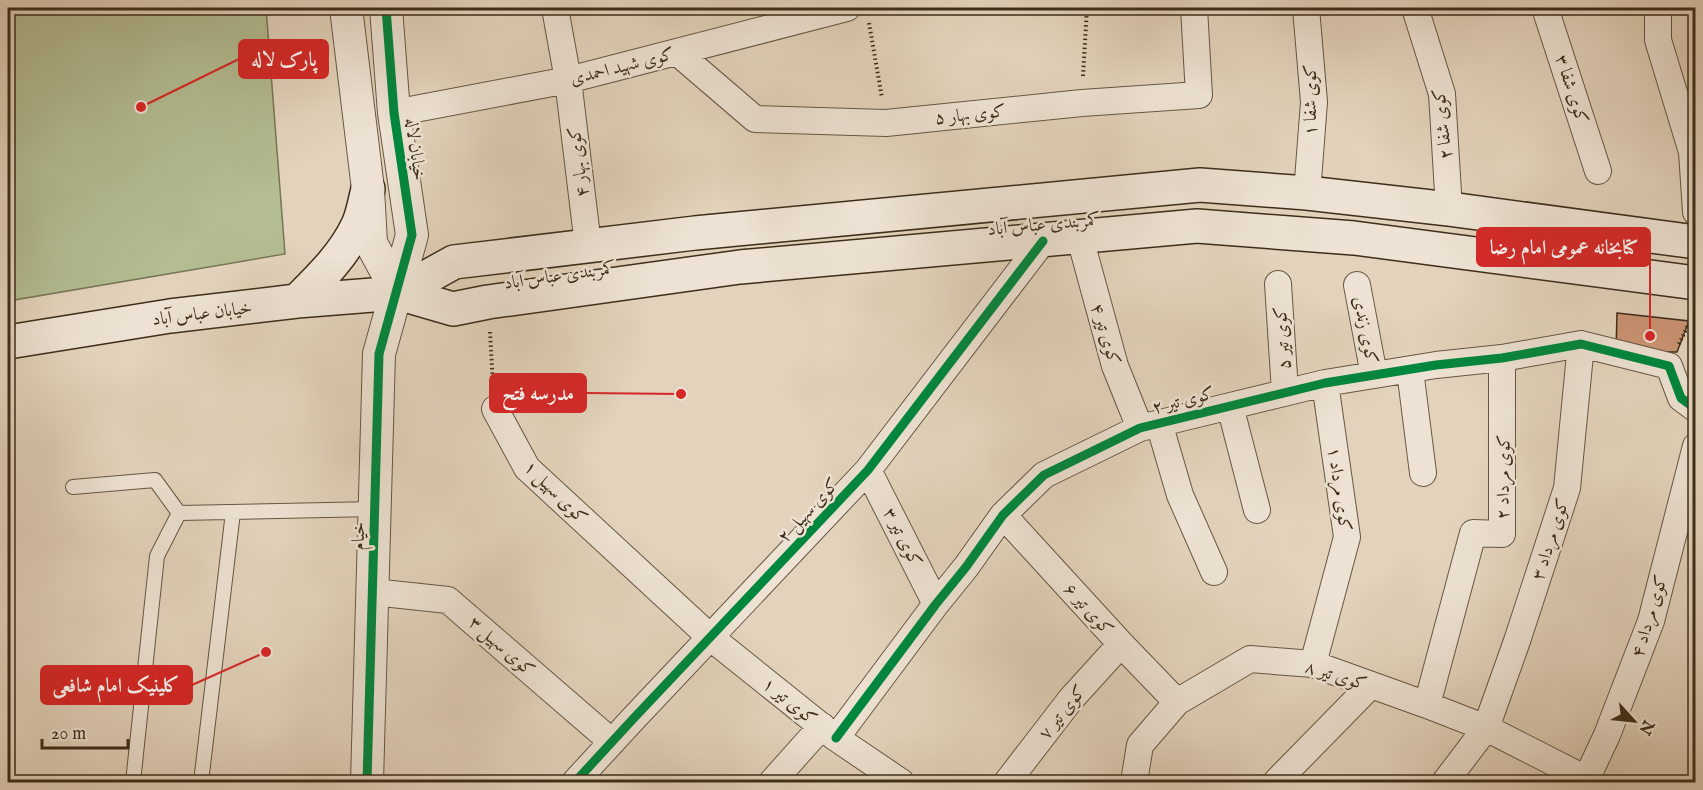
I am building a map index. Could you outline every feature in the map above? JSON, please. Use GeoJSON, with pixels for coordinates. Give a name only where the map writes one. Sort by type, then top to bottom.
{"type":"FeatureCollection","features":[{"type":"Feature","properties":{"kind":"main road","name":"کمربندی عباس آباد"},"geometry":{"type":"LineString","coordinates":[[398,292],[454,262],[695,233],[1200,185],[1307,193],[1449,208],[1695,242]]}},
{"type":"Feature","properties":{"kind":"main road"},"geometry":{"type":"LineString","coordinates":[[297,301],[320,279],[344,250],[358,224],[368,189]]}},
{"type":"Feature","properties":{"kind":"main road","name":"کمربندی عباس آباد"},"geometry":{"type":"LineString","coordinates":[[398,292],[453,309],[488,302],[740,267],[1197,226],[1354,238],[1695,283]]}},
{"type":"Feature","properties":{"kind":"main road"},"geometry":{"type":"LineString","coordinates":[[588,245],[593,288]]}},
{"type":"Feature","properties":{"kind":"main road","name":"خیابان عباس آباد"},"geometry":{"type":"LineString","coordinates":[[8,342],[170,316],[398,292]]}},
{"type":"Feature","properties":{"kind":"street"},"geometry":{"type":"LineString","coordinates":[[346,8],[368,189],[371,243],[398,292]]}},
{"type":"Feature","properties":{"kind":"street","name":"خیابان لاله"},"geometry":{"type":"LineString","coordinates":[[386,8],[394,113],[412,235],[398,292]]}},
{"type":"Feature","properties":{"kind":"street","name":"کوی بهار ۴"},"geometry":{"type":"LineString","coordinates":[[555,8],[568,80],[588,245]]}},
{"type":"Feature","properties":{"kind":"street","name":"کوی بهار ۵"},"geometry":{"type":"LineString","coordinates":[[678,52],[755,119],[886,123],[1082,103],[1198,95],[1194,8]]}},
{"type":"Feature","properties":{"kind":"street","name":"کوی شفا ۱"},"geometry":{"type":"LineString","coordinates":[[1306,8],[1314,102],[1307,193]]}},
{"type":"Feature","properties":{"kind":"street","name":"کوی شفا ۲"},"geometry":{"type":"LineString","coordinates":[[1415,8],[1442,94],[1449,208]]}},
{"type":"Feature","properties":{"kind":"street","name":"کوی شفا ۳"},"geometry":{"type":"LineString","coordinates":[[1545,8],[1598,171]]}},
{"type":"Feature","properties":{"kind":"street"},"geometry":{"type":"LineString","coordinates":[[1658,8],[1658,40],[1692,152],[1695,212]]}},
{"type":"Feature","properties":{"kind":"street","name":"کوی شهید احمدی"},"geometry":{"type":"LineString","coordinates":[[394,113],[568,80],[678,52],[858,13]]}},
{"type":"Feature","properties":{"kind":"street","name":"کوی تیر ۴"},"geometry":{"type":"LineString","coordinates":[[1080,238],[1115,366],[1149,426],[1214,573]]}},
{"type":"Feature","properties":{"kind":"street","name":"کوی سهیل ۲"},"geometry":{"type":"LineString","coordinates":[[575,783],[868,470],[1043,241]]}},
{"type":"Feature","properties":{"kind":"street","name":"کوی تیر ۵"},"geometry":{"type":"LineString","coordinates":[[1278,284],[1285,392]]}},
{"type":"Feature","properties":{"kind":"street","name":"کوی زندی"},"geometry":{"type":"LineString","coordinates":[[1357,285],[1374,375]]}},
{"type":"Feature","properties":{"kind":"street","name":"خیام"},"geometry":{"type":"LineString","coordinates":[[367,783],[379,354],[398,292]]}},
{"type":"Feature","properties":{"kind":"street","name":"کوی تیر ۲"},"geometry":{"type":"LineString","coordinates":[[772,783],[829,732],[966,567],[1004,515],[1044,475],[1149,426],[1325,383],[1436,365],[1502,358],[1581,344],[1669,366]]}},
{"type":"Feature","properties":{"kind":"street","name":"کوی مرداد ۳"},"geometry":{"type":"LineString","coordinates":[[1445,783],[1486,728],[1567,488],[1581,344]]}},
{"type":"Feature","properties":{"kind":"street","name":"کوی مرداد ۲"},"geometry":{"type":"LineString","coordinates":[[1427,705],[1473,533],[1502,534],[1502,358]]}},
{"type":"Feature","properties":{"kind":"street"},"geometry":{"type":"LineString","coordinates":[[1669,366],[1681,398],[1695,409]]}},
{"type":"Feature","properties":{"kind":"street"},"geometry":{"type":"LineString","coordinates":[[1410,370],[1423,473]]}},
{"type":"Feature","properties":{"kind":"street","name":"کوی مرداد ۱"},"geometry":{"type":"LineString","coordinates":[[1313,664],[1347,537],[1325,383]]}},
{"type":"Feature","properties":{"kind":"street"},"geometry":{"type":"LineString","coordinates":[[1230,406],[1257,510]]}},
{"type":"Feature","properties":{"kind":"street","name":"کوی سهیل ۱"},"geometry":{"type":"LineString","coordinates":[[495,410],[527,468],[710,637]]}},
{"type":"Feature","properties":{"kind":"street","name":"کوی مرداد ۴"},"geometry":{"type":"LineString","coordinates":[[1589,781],[1651,621],[1695,446]]}},
{"type":"Feature","properties":{"kind":"street","name":"کوی تیر ۳"},"geometry":{"type":"LineString","coordinates":[[868,470],[936,604]]}},
{"type":"Feature","properties":{"kind":"street","name":"کوی تیر ۶"},"geometry":{"type":"LineString","coordinates":[[1004,515],[1120,644],[1177,702]]}},
{"type":"Feature","properties":{"kind":"street","name":"کوی سهیل ۳"},"geometry":{"type":"LineString","coordinates":[[373,592],[448,600],[612,742]]}},
{"type":"Feature","properties":{"kind":"street","name":"کوی تیر ۱"},"geometry":{"type":"LineString","coordinates":[[710,637],[829,732],[870,774],[901,783]]}},
{"type":"Feature","properties":{"kind":"street","name":"کوی تیر ۷"},"geometry":{"type":"LineString","coordinates":[[1007,783],[1071,699],[1120,644]]}},
{"type":"Feature","properties":{"kind":"street","name":"کوی تیر ۸"},"geometry":{"type":"LineString","coordinates":[[1134,783],[1140,745],[1177,702],[1250,659],[1313,664],[1427,705],[1486,728],[1589,781]]}},
{"type":"Feature","properties":{"kind":"street"},"geometry":{"type":"LineString","coordinates":[[1276,783],[1371,685]]}},
{"type":"Feature","properties":{"kind":"lane"},"geometry":{"type":"LineString","coordinates":[[73,487],[154,480],[179,513]]}},
{"type":"Feature","properties":{"kind":"lane"},"geometry":{"type":"LineString","coordinates":[[179,513],[376,509]]}},
{"type":"Feature","properties":{"kind":"lane"},"geometry":{"type":"LineString","coordinates":[[201,783],[232,512]]}},
{"type":"Feature","properties":{"kind":"lane"},"geometry":{"type":"LineString","coordinates":[[133,783],[157,556],[179,513]]}},
{"type":"Feature","properties":{"kind":"path"},"geometry":{"type":"LineString","coordinates":[[1082,103],[1087,8]]}},
{"type":"Feature","properties":{"kind":"path"},"geometry":{"type":"LineString","coordinates":[[858,13],[886,123]]}},
{"type":"Feature","properties":{"kind":"path"},"geometry":{"type":"LineString","coordinates":[[488,302],[495,410]]}},
{"type":"Feature","properties":{"kind":"path"},"geometry":{"type":"LineString","coordinates":[[1669,366],[1695,310]]}},
{"type":"Feature","properties":{"kind":"green space"},"geometry":{"type":"Polygon","coordinates":[[[8,8],[266,8],[285,254],[8,301],[8,8]]]}},
{"type":"Feature","properties":{"kind":"building"},"geometry":{"type":"Polygon","coordinates":[[[1617,313],[1689,321],[1677,352],[1616,352],[1617,313]]]}},
{"type":"Feature","properties":{"kind":"cycle path"},"geometry":{"type":"LineString","coordinates":[[367,782],[379,354],[412,235],[394,113],[386,8]]}},
{"type":"Feature","properties":{"kind":"cycle path"},"geometry":{"type":"LineString","coordinates":[[575,782],[868,470],[1043,241]]}},
{"type":"Feature","properties":{"kind":"cycle path"},"geometry":{"type":"LineString","coordinates":[[836,738],[1003,515],[1044,475],[1140,428],[1325,383],[1436,365],[1502,358],[1581,344],[1669,366],[1681,398],[1696,409]]}},
{"type":"Feature","properties":{"kind":"place","name":"پارک لاله"},"geometry":{"type":"Point","coordinates":[141,107]}},
{"type":"Feature","properties":{"kind":"place","name":"کتابخانه عمومی امام رضا"},"geometry":{"type":"Point","coordinates":[1650,336]}},
{"type":"Feature","properties":{"kind":"place","name":"مدرسه فتح"},"geometry":{"type":"Point","coordinates":[681,394]}},
{"type":"Feature","properties":{"kind":"place","name":"کلینیک امام شافعی"},"geometry":{"type":"Point","coordinates":[266,652]}}]}
